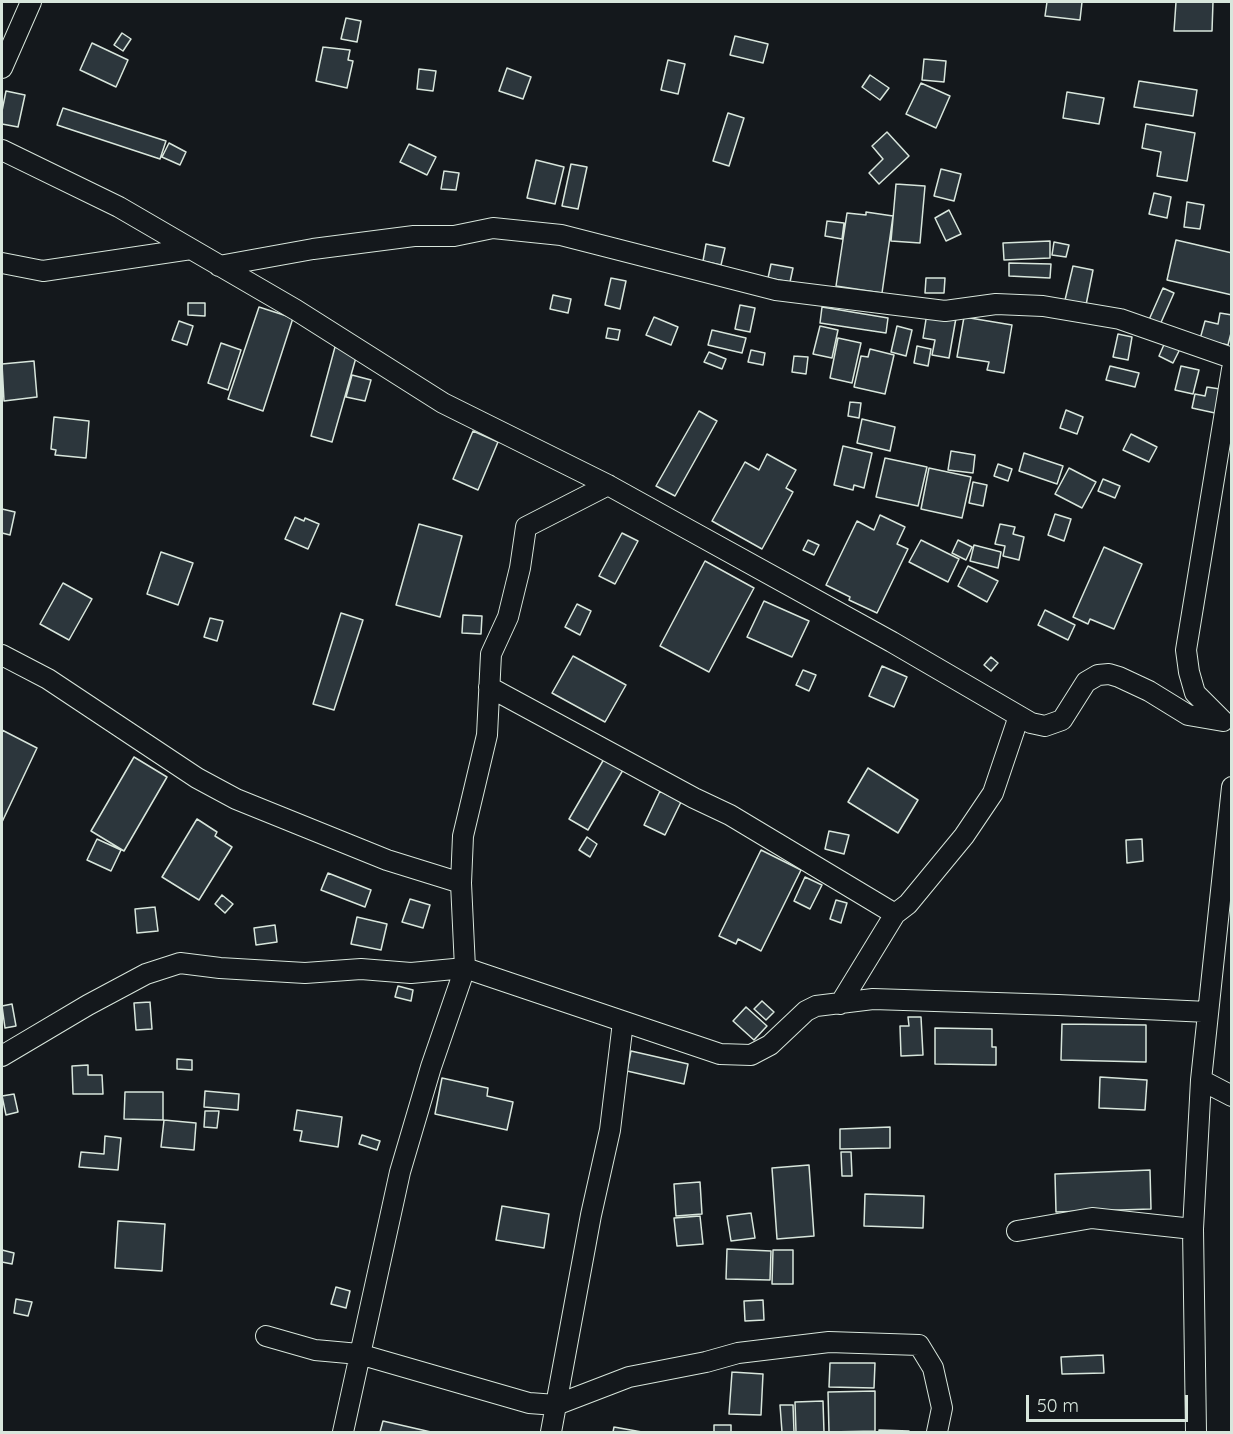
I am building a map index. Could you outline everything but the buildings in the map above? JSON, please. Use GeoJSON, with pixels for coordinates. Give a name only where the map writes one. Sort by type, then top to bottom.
{"type":"FeatureCollection","features":[{"type":"Feature","properties":{"kind":"street"},"geometry":{"type":"LineString","coordinates":[[2,68],[31,2]]}},
{"type":"Feature","properties":{"kind":"street"},"geometry":{"type":"LineString","coordinates":[[2,150],[119,207],[296,310],[443,403],[608,485],[1037,725],[1045,726],[1062,720],[1086,682],[1098,675],[1108,674],[1149,691],[1188,715],[1227,721]]}},
{"type":"Feature","properties":{"kind":"street"},"geometry":{"type":"LineString","coordinates":[[219,266],[313,249],[414,236],[454,236],[493,228],[561,235],[776,290],[945,311],[996,304],[1043,306],[1109,317],[1232,358]]}},
{"type":"Feature","properties":{"kind":"street"},"geometry":{"type":"LineString","coordinates":[[2,263],[43,270],[191,249]]}},
{"type":"Feature","properties":{"kind":"street"},"geometry":{"type":"LineString","coordinates":[[1227,721],[1195,693],[1186,650],[1232,369]]}},
{"type":"Feature","properties":{"kind":"street"},"geometry":{"type":"LineString","coordinates":[[343,1432],[400,1172],[431,1067],[465,968],[461,883],[463,836],[487,735],[491,654],[508,617],[520,568],[526,527],[608,485]]}},
{"type":"Feature","properties":{"kind":"street"},"geometry":{"type":"LineString","coordinates":[[2,655],[48,679],[197,778],[236,799],[387,860],[461,883]]}},
{"type":"Feature","properties":{"kind":"street"},"geometry":{"type":"LineString","coordinates":[[489,687],[694,798],[730,815],[895,914]]}},
{"type":"Feature","properties":{"kind":"street"},"geometry":{"type":"LineString","coordinates":[[840,1004],[895,914],[908,904],[964,836],[993,793],[1019,716]]}},
{"type":"Feature","properties":{"kind":"street"},"geometry":{"type":"LineString","coordinates":[[1196,1432],[1193,1229],[1201,1080],[1208,1012],[1225,905],[1232,787]]}},
{"type":"Feature","properties":{"kind":"street"},"geometry":{"type":"LineString","coordinates":[[2,1056],[146,974],[180,963],[305,973],[361,969],[411,973],[465,968],[720,1054],[751,1054],[770,1046],[806,1011],[816,1006],[873,999],[1208,1012]]}},
{"type":"Feature","properties":{"kind":"street"},"geometry":{"type":"LineString","coordinates":[[551,1432],[591,1215],[610,1130],[623,1022]]}},
{"type":"Feature","properties":{"kind":"street"},"geometry":{"type":"LineString","coordinates":[[1201,1080],[1232,1096]]}},
{"type":"Feature","properties":{"kind":"street"},"geometry":{"type":"LineString","coordinates":[[1017,1231],[1092,1218],[1193,1229]]}},
{"type":"Feature","properties":{"kind":"street"},"geometry":{"type":"LineString","coordinates":[[266,1336],[315,1350],[359,1354],[529,1403],[556,1405],[629,1377],[738,1353],[829,1342],[919,1345],[933,1368],[942,1408],[937,1432]]}}]}
